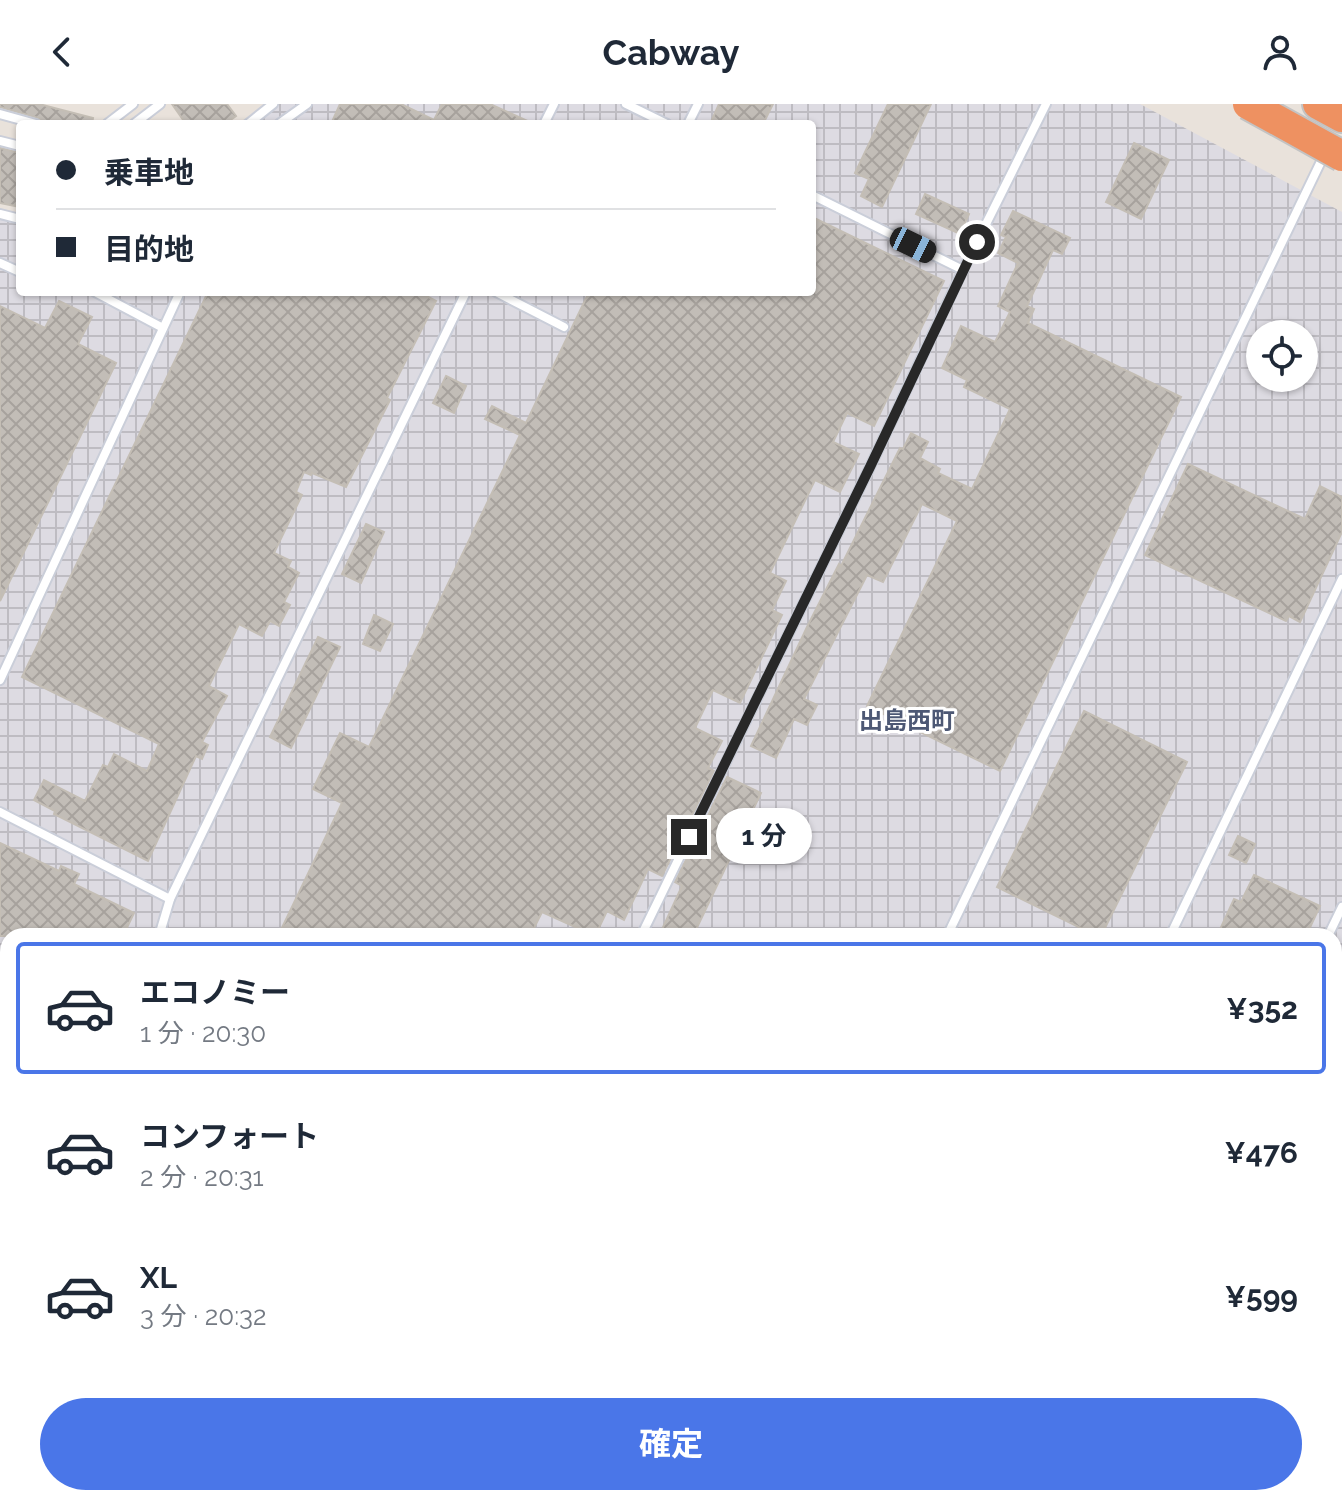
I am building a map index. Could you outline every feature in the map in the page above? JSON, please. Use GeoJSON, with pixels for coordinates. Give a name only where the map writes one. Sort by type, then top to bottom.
{"type":"FeatureCollection","features":[{"type":"Feature","properties":{"kind":"highway"},"geometry":{"type":"LineString","coordinates":[[1248,104],[1339,136]]}},
{"type":"Feature","properties":{"kind":"highway"},"geometry":{"type":"LineString","coordinates":[[1318,104],[1339,136]]}},
{"type":"Feature","properties":{"kind":"lane"},"geometry":{"type":"LineString","coordinates":[[112,120],[133,104]]}},
{"type":"Feature","properties":{"kind":"lane"},"geometry":{"type":"LineString","coordinates":[[139,120],[160,104]]}},
{"type":"Feature","properties":{"kind":"lane"},"geometry":{"type":"LineString","coordinates":[[253,120],[273,104]]}},
{"type":"Feature","properties":{"kind":"lane"},"geometry":{"type":"LineString","coordinates":[[285,120],[307,104]]}},
{"type":"Feature","properties":{"kind":"lane"},"geometry":{"type":"LineString","coordinates":[[626,104],[659,120]]}},
{"type":"Feature","properties":{"kind":"lane"},"geometry":{"type":"LineString","coordinates":[[645,928],[1046,104]]}},
{"type":"Feature","properties":{"kind":"lane"},"geometry":{"type":"LineString","coordinates":[[0,114],[22,120]]}},
{"type":"Feature","properties":{"kind":"lane"},"geometry":{"type":"LineString","coordinates":[[951,928],[1339,136]]}},
{"type":"Feature","properties":{"kind":"lane"},"geometry":{"type":"LineString","coordinates":[[816,197],[963,270]]}},
{"type":"Feature","properties":{"kind":"lane"},"geometry":{"type":"LineString","coordinates":[[103,296],[163,328]]}},
{"type":"Feature","properties":{"kind":"lane"},"geometry":{"type":"LineString","coordinates":[[0,680],[178,296]]}},
{"type":"Feature","properties":{"kind":"lane"},"geometry":{"type":"LineString","coordinates":[[161,928],[170,899],[464,296]]}},
{"type":"Feature","properties":{"kind":"lane"},"geometry":{"type":"LineString","coordinates":[[504,296],[564,327]]}},
{"type":"Feature","properties":{"kind":"lane"},"geometry":{"type":"LineString","coordinates":[[1174,928],[1342,579]]}},
{"type":"Feature","properties":{"kind":"lane"},"geometry":{"type":"LineString","coordinates":[[0,812],[170,899]]}},
{"type":"Feature","properties":{"kind":"lane"},"geometry":{"type":"LineString","coordinates":[[1332,928],[1342,907]]}},
{"type":"Feature","properties":{"kind":"shaded area"},"geometry":{"type":"Polygon","coordinates":[[[279,104],[1140,104],[1342,212],[1342,928],[0,928],[0,218],[16,222],[16,296],[816,296],[816,120],[259,120],[279,104]]]}},
{"type":"Feature","properties":{"kind":"building"},"geometry":{"type":"Polygon","coordinates":[[[0,104],[39,104],[93,118],[40,120],[0,107],[0,104]]]}},
{"type":"Feature","properties":{"kind":"building"},"geometry":{"type":"Polygon","coordinates":[[[172,104],[227,104],[236,116],[230,120],[183,120],[172,104]]]}},
{"type":"Feature","properties":{"kind":"building"},"geometry":{"type":"Polygon","coordinates":[[[340,104],[401,104],[434,120],[333,120],[340,104]]]}},
{"type":"Feature","properties":{"kind":"building"},"geometry":{"type":"Polygon","coordinates":[[[442,104],[490,104],[525,120],[434,120],[442,104]]]}},
{"type":"Feature","properties":{"kind":"building"},"geometry":{"type":"Polygon","coordinates":[[[719,104],[773,104],[765,120],[712,120],[719,104]]]}},
{"type":"Feature","properties":{"kind":"building"},"geometry":{"type":"Polygon","coordinates":[[[888,104],[931,104],[882,207],[861,196],[869,179],[855,173],[888,104]]]}},
{"type":"Feature","properties":{"kind":"building"},"geometry":{"type":"Polygon","coordinates":[[[1134,143],[1169,160],[1141,219],[1106,202],[1134,143]]]}},
{"type":"Feature","properties":{"kind":"building"},"geometry":{"type":"Polygon","coordinates":[[[0,148],[16,152],[16,206],[0,203],[0,148]]]}},
{"type":"Feature","properties":{"kind":"building"},"geometry":{"type":"Polygon","coordinates":[[[925,194],[969,214],[960,234],[916,214],[925,194]]]}},
{"type":"Feature","properties":{"kind":"building"},"geometry":{"type":"Polygon","coordinates":[[[1013,211],[1070,238],[1062,254],[1053,250],[1027,306],[1034,309],[1028,323],[1181,397],[1000,771],[867,706],[957,521],[922,504],[883,582],[867,575],[804,699],[817,705],[807,725],[794,719],[776,758],[751,746],[807,627],[900,448],[903,449],[911,433],[928,442],[920,458],[940,469],[938,473],[972,489],[1010,409],[964,387],[967,380],[942,368],[961,326],[995,342],[1010,312],[998,306],[1018,263],[998,253],[1006,237],[1001,235],[1013,211]]]}},
{"type":"Feature","properties":{"kind":"building"},"geometry":{"type":"Polygon","coordinates":[[[816,219],[944,281],[874,426],[847,413],[833,442],[859,454],[840,492],[815,480],[770,573],[786,581],[772,610],[782,615],[740,703],[713,690],[695,728],[722,741],[708,768],[714,771],[662,876],[648,869],[624,920],[607,911],[599,928],[577,928],[542,912],[534,928],[282,928],[342,803],[313,789],[340,733],[369,747],[520,435],[485,419],[492,406],[526,423],[587,296],[816,296],[816,219]]]}},
{"type":"Feature","properties":{"kind":"building"},"geometry":{"type":"Polygon","coordinates":[[[206,296],[427,296],[436,301],[346,487],[304,472],[296,492],[302,495],[274,553],[291,561],[288,567],[299,573],[284,602],[290,605],[279,626],[270,621],[262,636],[239,624],[209,686],[227,696],[202,742],[208,745],[202,759],[196,756],[148,861],[54,814],[55,811],[34,800],[44,780],[85,801],[103,765],[108,767],[114,754],[147,771],[159,744],[22,677],[206,296]]]}},
{"type":"Feature","properties":{"kind":"building"},"geometry":{"type":"Polygon","coordinates":[[[59,301],[92,317],[78,344],[116,363],[0,601],[0,306],[45,328],[59,301]]]}},
{"type":"Feature","properties":{"kind":"building"},"geometry":{"type":"Polygon","coordinates":[[[446,376],[466,386],[454,413],[433,403],[446,376]]]}},
{"type":"Feature","properties":{"kind":"building"},"geometry":{"type":"Polygon","coordinates":[[[1188,464],[1305,519],[1320,486],[1342,497],[1342,532],[1300,622],[1289,616],[1286,621],[1145,555],[1188,464]]]}},
{"type":"Feature","properties":{"kind":"building"},"geometry":{"type":"Polygon","coordinates":[[[366,524],[384,532],[361,583],[342,574],[366,524]]]}},
{"type":"Feature","properties":{"kind":"building"},"geometry":{"type":"Polygon","coordinates":[[[374,615],[393,624],[380,651],[363,644],[374,615]]]}},
{"type":"Feature","properties":{"kind":"building"},"geometry":{"type":"Polygon","coordinates":[[[318,637],[340,647],[291,748],[270,737],[318,637]]]}},
{"type":"Feature","properties":{"kind":"building"},"geometry":{"type":"Polygon","coordinates":[[[1084,711],[1187,762],[1105,928],[1081,928],[997,887],[1084,711]]]}},
{"type":"Feature","properties":{"kind":"building"},"geometry":{"type":"Polygon","coordinates":[[[727,777],[761,793],[697,928],[663,928],[682,886],[675,882],[727,777]]]}},
{"type":"Feature","properties":{"kind":"building"},"geometry":{"type":"Polygon","coordinates":[[[1238,836],[1255,844],[1246,863],[1229,855],[1238,836]]]}},
{"type":"Feature","properties":{"kind":"building"},"geometry":{"type":"Polygon","coordinates":[[[0,843],[59,871],[61,866],[79,874],[74,884],[134,913],[127,928],[0,928],[0,843]]]}},
{"type":"Feature","properties":{"kind":"building"},"geometry":{"type":"Polygon","coordinates":[[[1254,875],[1320,906],[1310,928],[1221,928],[1234,899],[1241,902],[1254,875]]]}},
{"type":"Feature","properties":{"kind":"district","name":"出島西町"},"geometry":{"type":"Point","coordinates":[907,720]}},
{"type":"Feature","properties":{"kind":"route"},"geometry":{"type":"LineString","coordinates":[[689,837],[977,242]]}}]}
